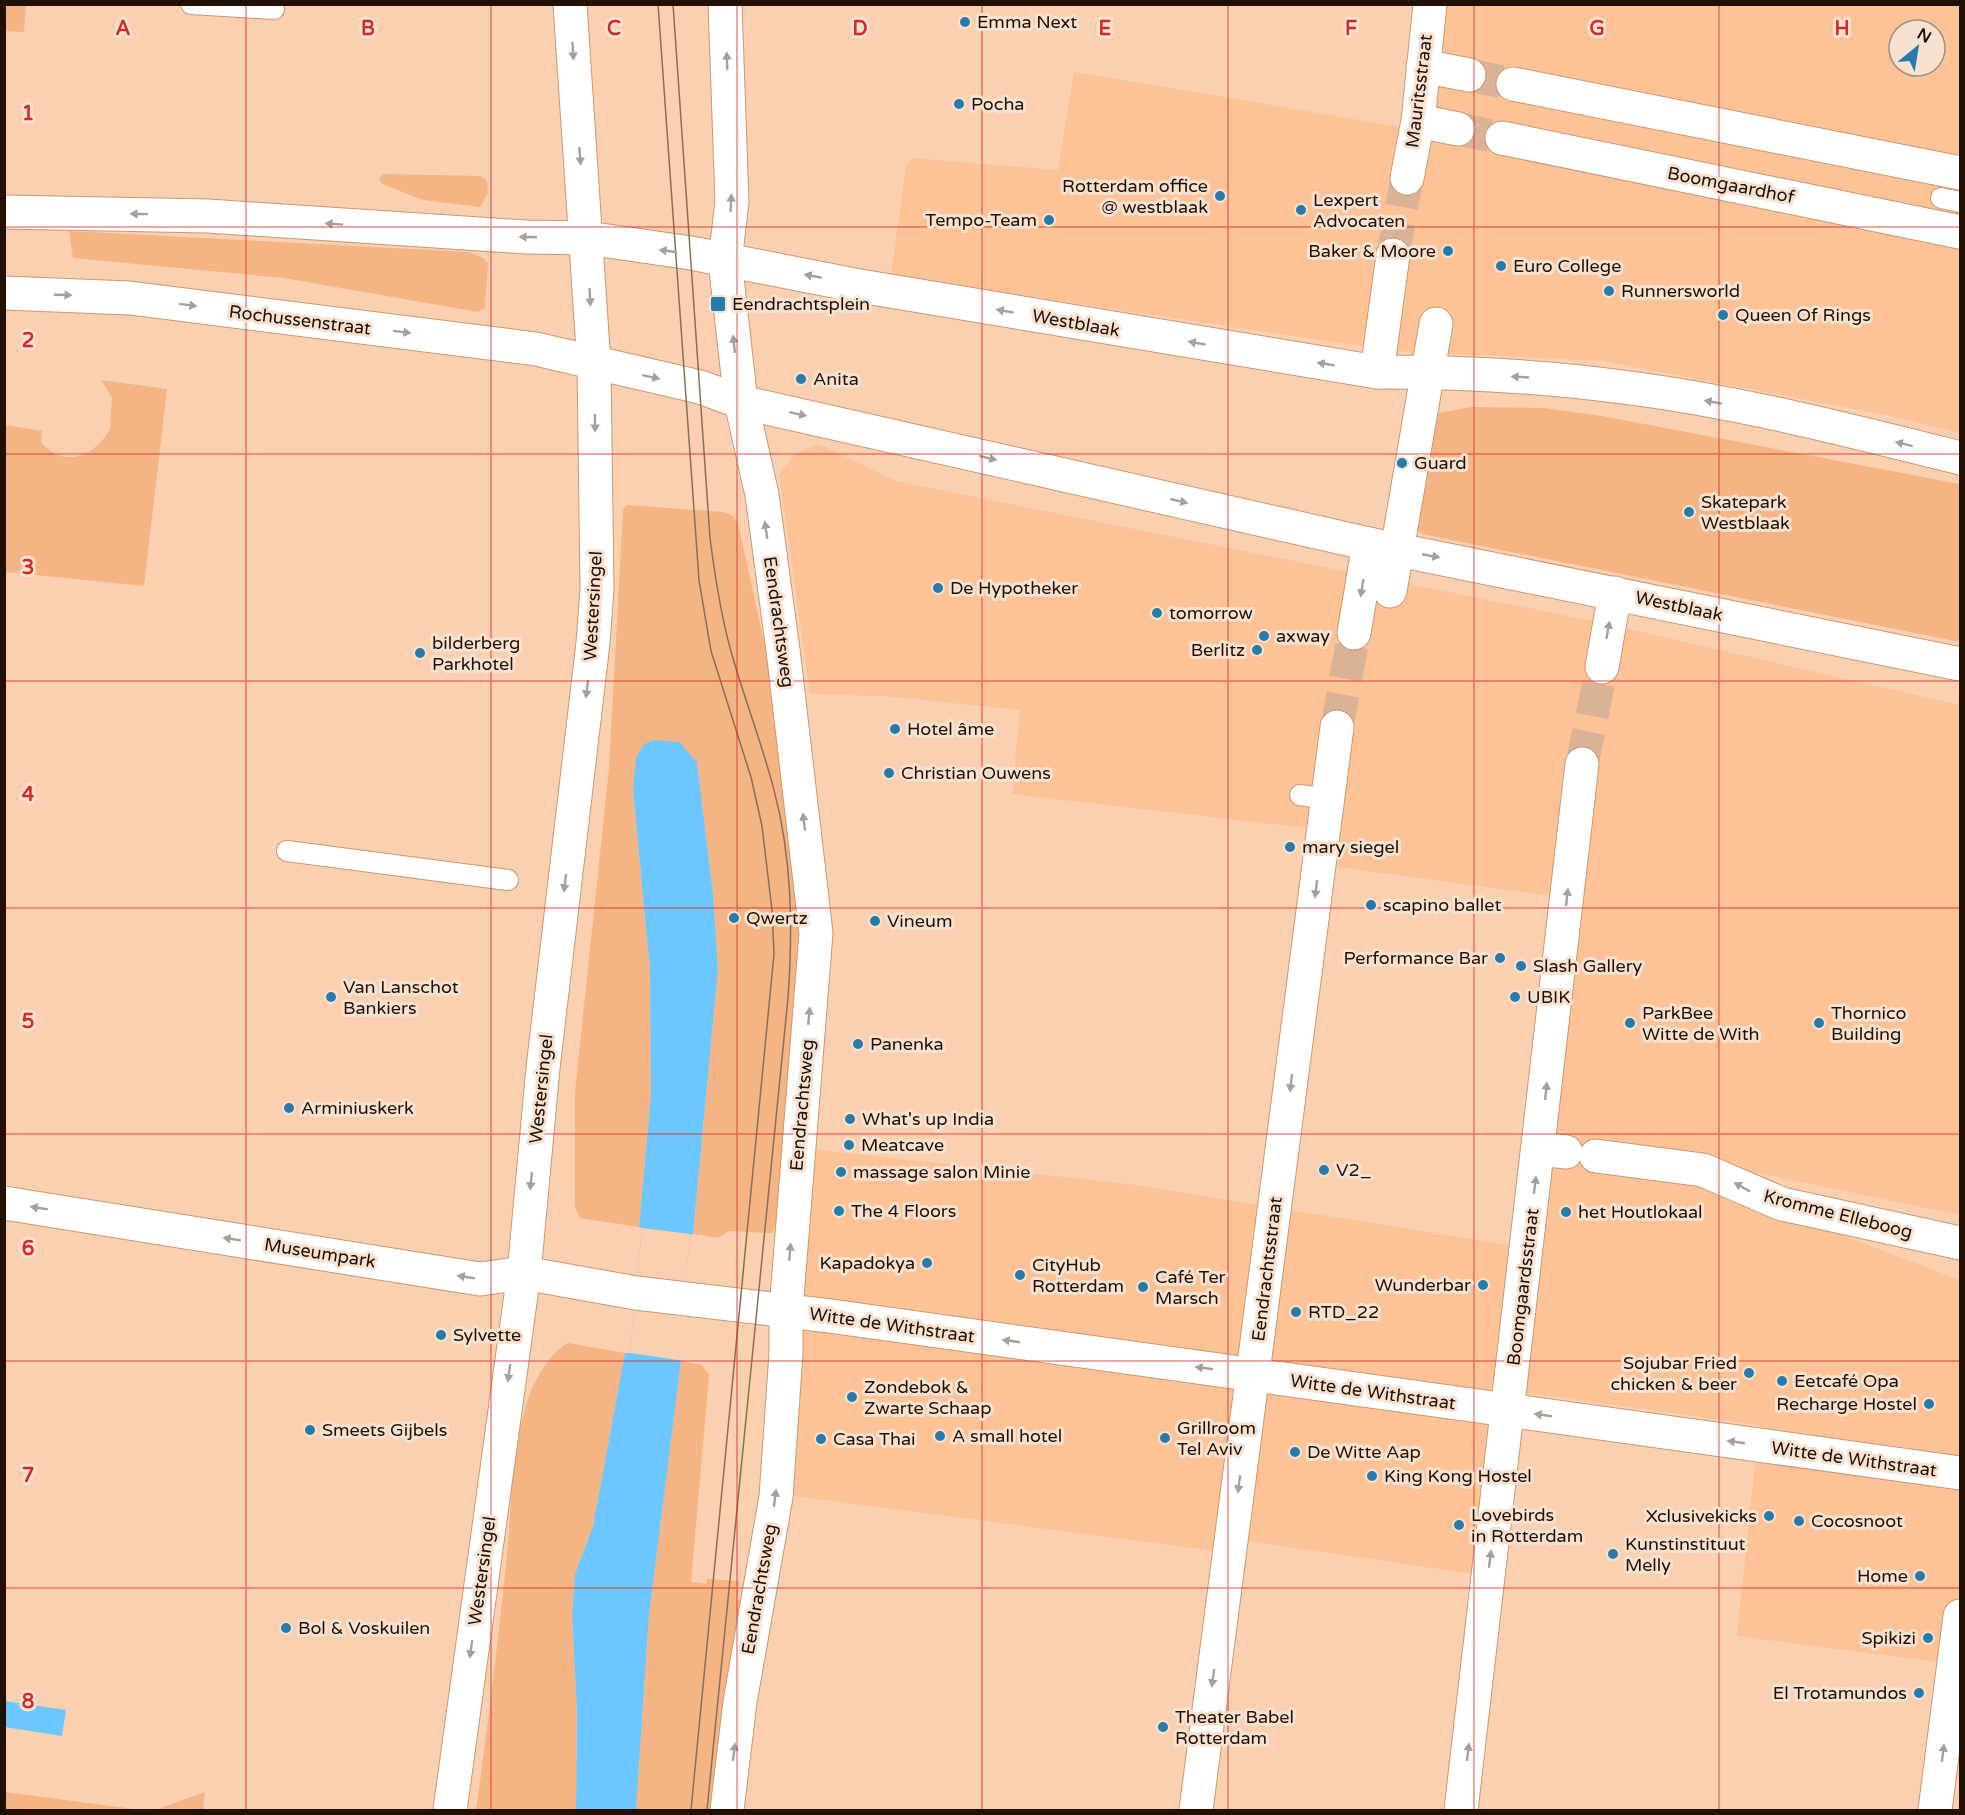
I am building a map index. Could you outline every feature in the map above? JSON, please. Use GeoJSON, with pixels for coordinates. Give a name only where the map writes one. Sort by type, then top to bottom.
{"type":"FeatureCollection","features":[{"type":"Feature","properties":{"kind":"street"},"geometry":{"type":"LineString","coordinates":[[570,4],[594,364],[700,387],[741,402],[725,261],[732,202],[725,4]]}},
{"type":"Feature","properties":{"kind":"street","name":"Mauritsstraat"},"geometry":{"type":"LineString","coordinates":[[1407,178],[1418,120],[1428,17]]}},
{"type":"Feature","properties":{"kind":"street"},"geometry":{"type":"LineString","coordinates":[[1423,66],[1468,75]]}},
{"type":"Feature","properties":{"kind":"street"},"geometry":{"type":"LineString","coordinates":[[1513,84],[1954,191]]}},
{"type":"Feature","properties":{"kind":"street"},"geometry":{"type":"LineString","coordinates":[[1418,120],[1458,129]]}},
{"type":"Feature","properties":{"kind":"street","name":"Boomgaardhof"},"geometry":{"type":"LineString","coordinates":[[1502,138],[1960,232]]}},
{"type":"Feature","properties":{"kind":"street"},"geometry":{"type":"LineString","coordinates":[[4,212],[208,216],[526,237],[587,238],[691,253],[725,261]]}},
{"type":"Feature","properties":{"kind":"street"},"geometry":{"type":"LineString","coordinates":[[1377,372],[1382,321],[1393,255]]}},
{"type":"Feature","properties":{"kind":"street","name":"Westblaak"},"geometry":{"type":"LineString","coordinates":[[725,261],[1377,372],[1429,372],[1552,379],[1624,387],[1770,412],[1960,458]]}},
{"type":"Feature","properties":{"kind":"street","name":"Rochussenstraat"},"geometry":{"type":"LineString","coordinates":[[4,294],[130,298],[536,349],[594,364]]}},
{"type":"Feature","properties":{"kind":"street"},"geometry":{"type":"LineString","coordinates":[[1354,633],[1383,546],[1429,372],[1436,324]]}},
{"type":"Feature","properties":{"kind":"street","name":"Westersingel"},"geometry":{"type":"LineString","coordinates":[[450,1810],[524,1273],[543,1068],[594,633],[597,589],[594,364]]}},
{"type":"Feature","properties":{"kind":"street","name":"Westblaak"},"geometry":{"type":"LineString","coordinates":[[741,402],[1383,546],[1960,664]]}},
{"type":"Feature","properties":{"kind":"street","name":"Eendrachtsweg"},"geometry":{"type":"LineString","coordinates":[[727,1810],[740,1702],[776,1497],[786,1353],[786,1310],[816,933],[786,673],[762,495],[741,402]]}},
{"type":"Feature","properties":{"kind":"street"},"geometry":{"type":"LineString","coordinates":[[1383,546],[1390,591]]}},
{"type":"Feature","properties":{"kind":"street"},"geometry":{"type":"LineString","coordinates":[[1602,667],[1615,593]]}},
{"type":"Feature","properties":{"kind":"street","name":"Eendrachtsstraat"},"geometry":{"type":"LineString","coordinates":[[1196,1810],[1253,1375],[1313,797],[1337,727]]}},
{"type":"Feature","properties":{"kind":"street","name":"Boomgaardsstraat"},"geometry":{"type":"LineString","coordinates":[[1461,1810],[1508,1410],[1586,1151],[1582,764]]}},
{"type":"Feature","properties":{"kind":"street","name":"Kromme Elleboog"},"geometry":{"type":"LineString","coordinates":[[1586,1151],[1713,1173],[1782,1204],[1960,1243]]}},
{"type":"Feature","properties":{"kind":"street","name":"Museumpark"},"geometry":{"type":"LineString","coordinates":[[4,1203],[480,1279],[524,1273],[636,1293],[786,1310]]}},
{"type":"Feature","properties":{"kind":"street","name":"Witte de Withstraat"},"geometry":{"type":"LineString","coordinates":[[786,1310],[1960,1473]]}},
{"type":"Feature","properties":{"kind":"street"},"geometry":{"type":"LineString","coordinates":[[1935,1810],[1960,1616]]}},
{"type":"Feature","properties":{"kind":"lane"},"geometry":{"type":"LineString","coordinates":[[191,4],[274,9]]}},
{"type":"Feature","properties":{"kind":"lane"},"geometry":{"type":"LineString","coordinates":[[287,851],[508,880]]}},
{"type":"Feature","properties":{"kind":"shaded area"},"geometry":{"type":"Polygon","coordinates":[[[5,4],[26,5],[24,32],[5,31],[5,4]]]}},
{"type":"Feature","properties":{"kind":"shaded area"},"geometry":{"type":"Polygon","coordinates":[[[1432,5],[1960,5],[1960,164],[1435,56],[1432,5]]]}},
{"type":"Feature","properties":{"kind":"shaded area"},"geometry":{"type":"Polygon","coordinates":[[[1074,72],[1425,131],[1431,76],[1960,185],[1960,433],[1891,416],[1603,361],[1395,351],[891,276],[906,166],[913,158],[1058,170],[1074,72]]]}},
{"type":"Feature","properties":{"kind":"shaded area"},"geometry":{"type":"Polygon","coordinates":[[[384,174],[481,176],[487,181],[488,193],[480,207],[423,200],[382,184],[379,178],[384,174]]]}},
{"type":"Feature","properties":{"kind":"shaded area"},"geometry":{"type":"Polygon","coordinates":[[[69,231],[469,252],[483,258],[488,263],[485,308],[478,312],[284,278],[73,258],[69,231]]]}},
{"type":"Feature","properties":{"kind":"shaded area"},"geometry":{"type":"Polygon","coordinates":[[[101,380],[167,389],[144,586],[5,572],[5,425],[42,431],[41,442],[59,455],[69,457],[87,453],[104,439],[110,429],[112,397],[101,380]]]}},
{"type":"Feature","properties":{"kind":"shaded area","name":"Skatepark Westblaak"},"geometry":{"type":"Polygon","coordinates":[[[1472,407],[1544,408],[1602,416],[1960,484],[1960,642],[1422,534],[1414,526],[1438,413],[1472,407]]]}},
{"type":"Feature","properties":{"kind":"shaded area"},"geometry":{"type":"Polygon","coordinates":[[[818,444],[896,481],[1597,622],[1960,705],[1960,1215],[1638,1148],[1709,1185],[1960,1280],[1960,1665],[1737,1636],[1759,1425],[1521,1392],[1474,1574],[1247,1541],[1216,1551],[786,1495],[810,1149],[1128,1184],[1509,1245],[1539,1243],[1582,900],[1338,867],[1339,826],[1298,827],[1012,794],[1020,710],[884,696],[810,694],[779,474],[795,454],[818,444]]]}},
{"type":"Feature","properties":{"kind":"shaded area"},"geometry":{"type":"Polygon","coordinates":[[[627,505],[724,512],[732,515],[738,523],[771,674],[800,920],[800,977],[777,1222],[772,1233],[729,1231],[718,1238],[693,1234],[718,969],[713,894],[697,762],[633,790],[650,971],[651,1095],[639,1227],[580,1218],[575,1207],[575,1092],[609,768],[623,510],[627,505]]]}},
{"type":"Feature","properties":{"kind":"shaded area"},"geometry":{"type":"Polygon","coordinates":[[[568,1343],[625,1353],[593,1526],[575,1574],[572,1615],[577,1712],[576,1810],[476,1810],[500,1620],[513,1474],[519,1433],[536,1380],[550,1358],[568,1343]]]}},
{"type":"Feature","properties":{"kind":"shaded area"},"geometry":{"type":"Polygon","coordinates":[[[681,1361],[702,1365],[709,1375],[691,1582],[707,1584],[707,1579],[739,1581],[737,1600],[744,1601],[716,1810],[636,1810],[649,1615],[681,1361]]]}},
{"type":"Feature","properties":{"kind":"shaded area"},"geometry":{"type":"Polygon","coordinates":[[[5,1792],[141,1810],[5,1810],[5,1792]]]}},
{"type":"Feature","properties":{"kind":"shaded area"},"geometry":{"type":"Polygon","coordinates":[[[205,1792],[203,1810],[155,1810],[205,1792]]]}},
{"type":"Feature","properties":{"kind":"water"},"geometry":{"type":"Polygon","coordinates":[[[653,740],[679,742],[697,762],[713,894],[718,969],[693,1234],[690,1235],[679,1343],[678,1360],[681,1361],[649,1615],[636,1810],[576,1810],[577,1712],[572,1615],[575,1574],[593,1526],[625,1353],[630,1353],[642,1228],[639,1227],[651,1095],[650,971],[633,790],[636,758],[643,745],[653,740]]]}},
{"type":"Feature","properties":{"kind":"water"},"geometry":{"type":"Polygon","coordinates":[[[4,1701],[66,1710],[62,1736],[5,1727],[4,1701]]]}},
{"type":"Feature","properties":{"kind":"pier"},"geometry":{"type":"Polygon","coordinates":[[[642,1228],[690,1234],[678,1360],[630,1353],[642,1228]]]}},
{"type":"Feature","properties":{"kind":"tunnel"},"geometry":{"type":"LineString","coordinates":[[1469,75],[1513,84]]}},
{"type":"Feature","properties":{"kind":"tunnel"},"geometry":{"type":"LineString","coordinates":[[1458,129],[1502,138]]}},
{"type":"Feature","properties":{"kind":"tunnel"},"geometry":{"type":"LineString","coordinates":[[1393,255],[1407,178]]}},
{"type":"Feature","properties":{"kind":"tunnel"},"geometry":{"type":"LineString","coordinates":[[1337,727],[1354,633]]}},
{"type":"Feature","properties":{"kind":"tunnel"},"geometry":{"type":"LineString","coordinates":[[1582,764],[1602,667]]}},
{"type":"Feature","properties":{"kind":"tram line"},"geometry":{"type":"LineString","coordinates":[[658,4],[699,580],[711,651],[751,777],[762,826],[772,910],[774,954],[691,1810]]}},
{"type":"Feature","properties":{"kind":"tram line"},"geometry":{"type":"LineString","coordinates":[[673,4],[710,538],[728,641],[780,816],[788,867],[791,919],[788,998],[707,1810]]}},
{"type":"Feature","properties":{"kind":"place","name":"Emma Next"},"geometry":{"type":"Point","coordinates":[965,22]}},
{"type":"Feature","properties":{"kind":"place","name":"Pocha"},"geometry":{"type":"Point","coordinates":[959,104]}},
{"type":"Feature","properties":{"kind":"place","name":"Rotterdam office @ westblaak"},"geometry":{"type":"Point","coordinates":[1220,196]}},
{"type":"Feature","properties":{"kind":"place","name":"Lexpert Advocaten"},"geometry":{"type":"Point","coordinates":[1301,210]}},
{"type":"Feature","properties":{"kind":"place","name":"Tempo-Team"},"geometry":{"type":"Point","coordinates":[1049,220]}},
{"type":"Feature","properties":{"kind":"place","name":"Baker & Moore"},"geometry":{"type":"Point","coordinates":[1448,251]}},
{"type":"Feature","properties":{"kind":"place","name":"Euro College"},"geometry":{"type":"Point","coordinates":[1501,266]}},
{"type":"Feature","properties":{"kind":"place","name":"Runnersworld"},"geometry":{"type":"Point","coordinates":[1609,291]}},
{"type":"Feature","properties":{"kind":"place","name":"Eendrachtsplein"},"geometry":{"type":"Point","coordinates":[718,304]}},
{"type":"Feature","properties":{"kind":"place","name":"Queen Of Rings"},"geometry":{"type":"Point","coordinates":[1723,315]}},
{"type":"Feature","properties":{"kind":"place","name":"Anita"},"geometry":{"type":"Point","coordinates":[801,379]}},
{"type":"Feature","properties":{"kind":"place","name":"Guard"},"geometry":{"type":"Point","coordinates":[1402,463]}},
{"type":"Feature","properties":{"kind":"place","name":"Skatepark Westblaak"},"geometry":{"type":"Point","coordinates":[1689,512]}},
{"type":"Feature","properties":{"kind":"place","name":"De Hypotheker"},"geometry":{"type":"Point","coordinates":[938,588]}},
{"type":"Feature","properties":{"kind":"place","name":"tomorrow"},"geometry":{"type":"Point","coordinates":[1157,613]}},
{"type":"Feature","properties":{"kind":"place","name":"axway"},"geometry":{"type":"Point","coordinates":[1264,636]}},
{"type":"Feature","properties":{"kind":"place","name":"Berlitz"},"geometry":{"type":"Point","coordinates":[1257,650]}},
{"type":"Feature","properties":{"kind":"place","name":"bilderberg Parkhotel"},"geometry":{"type":"Point","coordinates":[420,653]}},
{"type":"Feature","properties":{"kind":"place","name":"Hotel âme"},"geometry":{"type":"Point","coordinates":[895,729]}},
{"type":"Feature","properties":{"kind":"place","name":"Christian Ouwens"},"geometry":{"type":"Point","coordinates":[889,773]}},
{"type":"Feature","properties":{"kind":"place","name":"mary siegel"},"geometry":{"type":"Point","coordinates":[1290,847]}},
{"type":"Feature","properties":{"kind":"place","name":"scapino ballet"},"geometry":{"type":"Point","coordinates":[1371,905]}},
{"type":"Feature","properties":{"kind":"place","name":"Qwertz"},"geometry":{"type":"Point","coordinates":[734,918]}},
{"type":"Feature","properties":{"kind":"place","name":"Vineum"},"geometry":{"type":"Point","coordinates":[875,921]}},
{"type":"Feature","properties":{"kind":"place","name":"Performance Bar"},"geometry":{"type":"Point","coordinates":[1500,958]}},
{"type":"Feature","properties":{"kind":"place","name":"Slash Gallery"},"geometry":{"type":"Point","coordinates":[1521,966]}},
{"type":"Feature","properties":{"kind":"place","name":"Van Lanschot Bankiers"},"geometry":{"type":"Point","coordinates":[331,997]}},
{"type":"Feature","properties":{"kind":"place","name":"UBIK"},"geometry":{"type":"Point","coordinates":[1515,997]}},
{"type":"Feature","properties":{"kind":"place","name":"ParkBee Witte de With"},"geometry":{"type":"Point","coordinates":[1630,1023]}},
{"type":"Feature","properties":{"kind":"place","name":"Thornico Building"},"geometry":{"type":"Point","coordinates":[1819,1023]}},
{"type":"Feature","properties":{"kind":"place","name":"Panenka"},"geometry":{"type":"Point","coordinates":[858,1044]}},
{"type":"Feature","properties":{"kind":"place","name":"Arminiuskerk"},"geometry":{"type":"Point","coordinates":[289,1108]}},
{"type":"Feature","properties":{"kind":"place","name":"What's up India"},"geometry":{"type":"Point","coordinates":[850,1119]}},
{"type":"Feature","properties":{"kind":"place","name":"Meatcave"},"geometry":{"type":"Point","coordinates":[849,1145]}},
{"type":"Feature","properties":{"kind":"place","name":"V2_"},"geometry":{"type":"Point","coordinates":[1324,1170]}},
{"type":"Feature","properties":{"kind":"place","name":"massage salon Minie"},"geometry":{"type":"Point","coordinates":[841,1172]}},
{"type":"Feature","properties":{"kind":"place","name":"The 4 Floors"},"geometry":{"type":"Point","coordinates":[839,1211]}},
{"type":"Feature","properties":{"kind":"place","name":"het Houtlokaal"},"geometry":{"type":"Point","coordinates":[1566,1212]}},
{"type":"Feature","properties":{"kind":"place","name":"Kapadokya"},"geometry":{"type":"Point","coordinates":[927,1263]}},
{"type":"Feature","properties":{"kind":"place","name":"CityHub Rotterdam"},"geometry":{"type":"Point","coordinates":[1020,1275]}},
{"type":"Feature","properties":{"kind":"place","name":"Wunderbar"},"geometry":{"type":"Point","coordinates":[1483,1285]}},
{"type":"Feature","properties":{"kind":"place","name":"Café Ter Marsch"},"geometry":{"type":"Point","coordinates":[1143,1287]}},
{"type":"Feature","properties":{"kind":"place","name":"RTD_22"},"geometry":{"type":"Point","coordinates":[1296,1312]}},
{"type":"Feature","properties":{"kind":"place","name":"Sylvette"},"geometry":{"type":"Point","coordinates":[441,1335]}},
{"type":"Feature","properties":{"kind":"place","name":"Sojubar Fried chicken & beer"},"geometry":{"type":"Point","coordinates":[1749,1373]}},
{"type":"Feature","properties":{"kind":"place","name":"Eetcafé Opa"},"geometry":{"type":"Point","coordinates":[1782,1381]}},
{"type":"Feature","properties":{"kind":"place","name":"Zondebok & Zwarte Schaap"},"geometry":{"type":"Point","coordinates":[852,1397]}},
{"type":"Feature","properties":{"kind":"place","name":"Recharge Hostel"},"geometry":{"type":"Point","coordinates":[1929,1404]}},
{"type":"Feature","properties":{"kind":"place","name":"Smeets Gijbels"},"geometry":{"type":"Point","coordinates":[310,1430]}},
{"type":"Feature","properties":{"kind":"place","name":"A small hotel"},"geometry":{"type":"Point","coordinates":[940,1436]}},
{"type":"Feature","properties":{"kind":"place","name":"Grillroom Tel Aviv"},"geometry":{"type":"Point","coordinates":[1165,1438]}},
{"type":"Feature","properties":{"kind":"place","name":"Casa Thai"},"geometry":{"type":"Point","coordinates":[821,1439]}},
{"type":"Feature","properties":{"kind":"place","name":"De Witte Aap"},"geometry":{"type":"Point","coordinates":[1295,1452]}},
{"type":"Feature","properties":{"kind":"place","name":"King Kong Hostel"},"geometry":{"type":"Point","coordinates":[1372,1476]}},
{"type":"Feature","properties":{"kind":"place","name":"Xclusivekicks"},"geometry":{"type":"Point","coordinates":[1769,1516]}},
{"type":"Feature","properties":{"kind":"place","name":"Cocosnoot"},"geometry":{"type":"Point","coordinates":[1799,1521]}},
{"type":"Feature","properties":{"kind":"place","name":"Lovebirds in Rotterdam"},"geometry":{"type":"Point","coordinates":[1459,1525]}},
{"type":"Feature","properties":{"kind":"place","name":"Kunstinstituut Melly"},"geometry":{"type":"Point","coordinates":[1613,1554]}},
{"type":"Feature","properties":{"kind":"place","name":"Home"},"geometry":{"type":"Point","coordinates":[1920,1576]}},
{"type":"Feature","properties":{"kind":"place","name":"Bol & Voskuilen"},"geometry":{"type":"Point","coordinates":[286,1628]}},
{"type":"Feature","properties":{"kind":"place","name":"Spikizi"},"geometry":{"type":"Point","coordinates":[1928,1638]}},
{"type":"Feature","properties":{"kind":"place","name":"El Trotamundos"},"geometry":{"type":"Point","coordinates":[1919,1693]}},
{"type":"Feature","properties":{"kind":"place","name":"Theater Babel Rotterdam"},"geometry":{"type":"Point","coordinates":[1163,1727]}}]}
